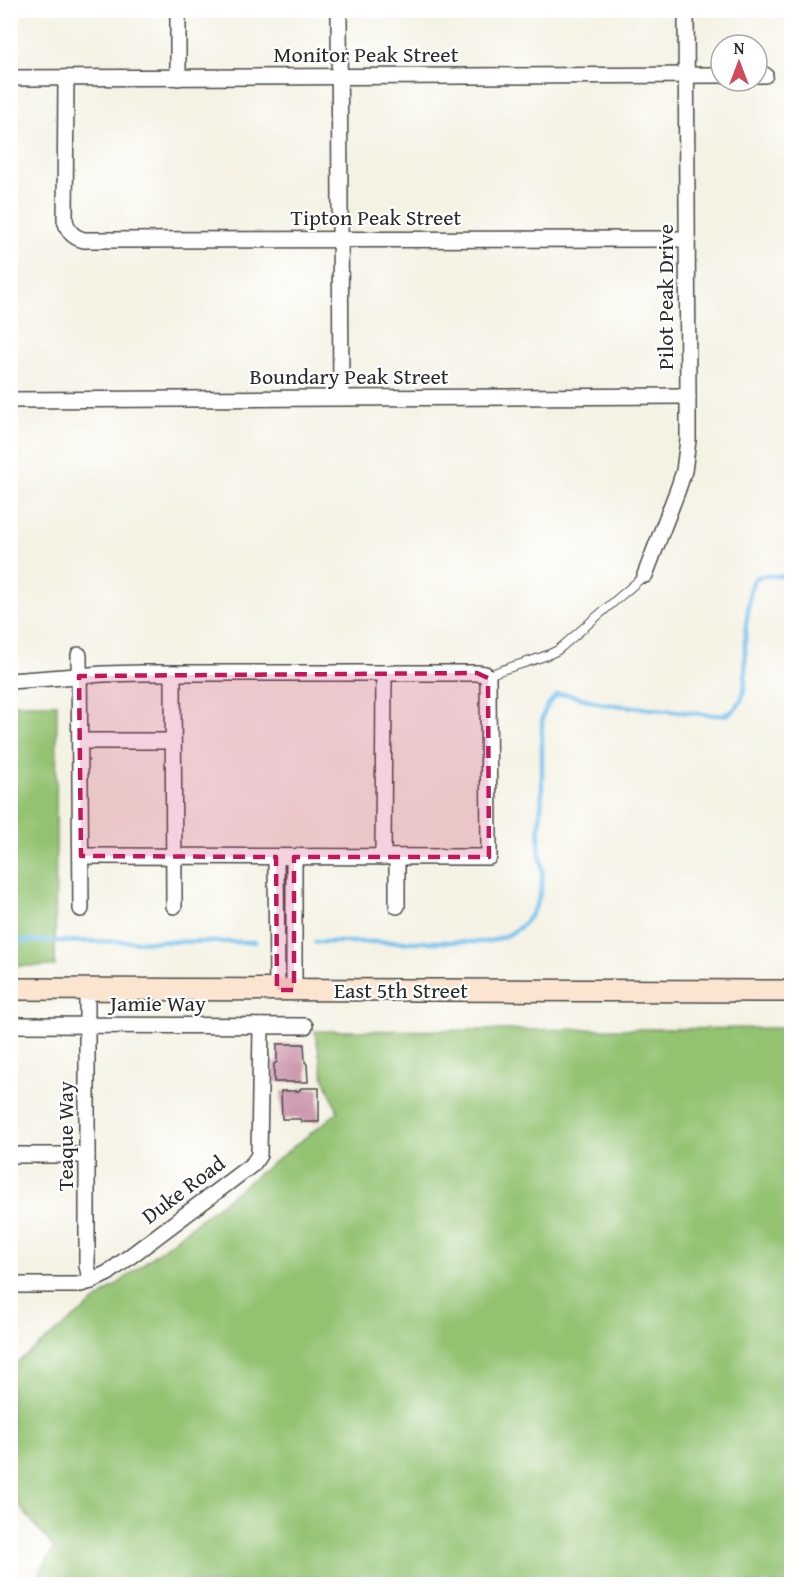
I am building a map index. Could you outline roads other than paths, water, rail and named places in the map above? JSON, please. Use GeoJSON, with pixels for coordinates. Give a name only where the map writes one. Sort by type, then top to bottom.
{"type":"FeatureCollection","features":[{"type":"Feature","properties":{"kind":"main road","name":"East 5th Street"},"geometry":{"type":"LineString","coordinates":[[10,989],[792,991]]}},
{"type":"Feature","properties":{"kind":"street"},"geometry":{"type":"LineString","coordinates":[[178,10],[178,78]]}},
{"type":"Feature","properties":{"kind":"street"},"geometry":{"type":"LineString","coordinates":[[339,10],[341,398]]}},
{"type":"Feature","properties":{"kind":"street","name":"Pilot Peak Drive"},"geometry":{"type":"LineString","coordinates":[[645,575],[684,471],[688,440],[686,10]]}},
{"type":"Feature","properties":{"kind":"street","name":"Monitor Peak Street"},"geometry":{"type":"LineString","coordinates":[[10,78],[709,75]]}},
{"type":"Feature","properties":{"kind":"street","name":"Tipton Peak Street"},"geometry":{"type":"LineString","coordinates":[[66,78],[65,211],[68,230],[77,238],[84,240],[687,239]]}},
{"type":"Feature","properties":{"kind":"street","name":"Boundary Peak Street"},"geometry":{"type":"LineString","coordinates":[[10,400],[688,396]]}},
{"type":"Feature","properties":{"kind":"street"},"geometry":{"type":"LineString","coordinates":[[79,655],[81,909]]}},
{"type":"Feature","properties":{"kind":"street"},"geometry":{"type":"LineString","coordinates":[[10,681],[118,673],[477,673],[487,676],[489,680],[489,857],[81,856]]}},
{"type":"Feature","properties":{"kind":"street"},"geometry":{"type":"LineString","coordinates":[[173,673],[174,906]]}},
{"type":"Feature","properties":{"kind":"street"},"geometry":{"type":"LineString","coordinates":[[384,673],[390,857],[397,906]]}},
{"type":"Feature","properties":{"kind":"street"},"geometry":{"type":"LineString","coordinates":[[80,741],[173,741]]}},
{"type":"Feature","properties":{"kind":"street"},"geometry":{"type":"LineString","coordinates":[[276,857],[277,897],[286,990]]}},
{"type":"Feature","properties":{"kind":"street"},"geometry":{"type":"LineString","coordinates":[[286,990],[294,897],[294,857]]}},
{"type":"Feature","properties":{"kind":"street","name":"Teaque Way"},"geometry":{"type":"LineString","coordinates":[[87,989],[87,1266],[91,1281]]}},
{"type":"Feature","properties":{"kind":"street","name":"Jamie Way"},"geometry":{"type":"LineString","coordinates":[[10,1025],[305,1026]]}},
{"type":"Feature","properties":{"kind":"street","name":"Duke Road"},"geometry":{"type":"LineString","coordinates":[[10,1285],[77,1285],[108,1273],[253,1164],[259,1155],[261,1026]]}},
{"type":"Feature","properties":{"kind":"street"},"geometry":{"type":"LineString","coordinates":[[10,1155],[87,1155]]}},
{"type":"Feature","properties":{"kind":"lane"},"geometry":{"type":"LineString","coordinates":[[487,676],[558,650],[645,575]]}},
{"type":"Feature","properties":{"kind":"lane"},"geometry":{"type":"LineString","coordinates":[[277,897],[294,897]]}},
{"type":"Feature","properties":{"kind":"waterway"},"geometry":{"type":"LineString","coordinates":[[315,942],[484,942],[498,939],[521,926],[536,906],[542,881],[539,843],[542,722],[549,703],[557,695],[566,694],[603,704],[713,715],[727,714],[735,709],[743,693],[746,627],[752,584],[755,579],[762,576],[792,577]]}},
{"type":"Feature","properties":{"kind":"waterway"},"geometry":{"type":"LineString","coordinates":[[10,941],[255,942]]}}]}
